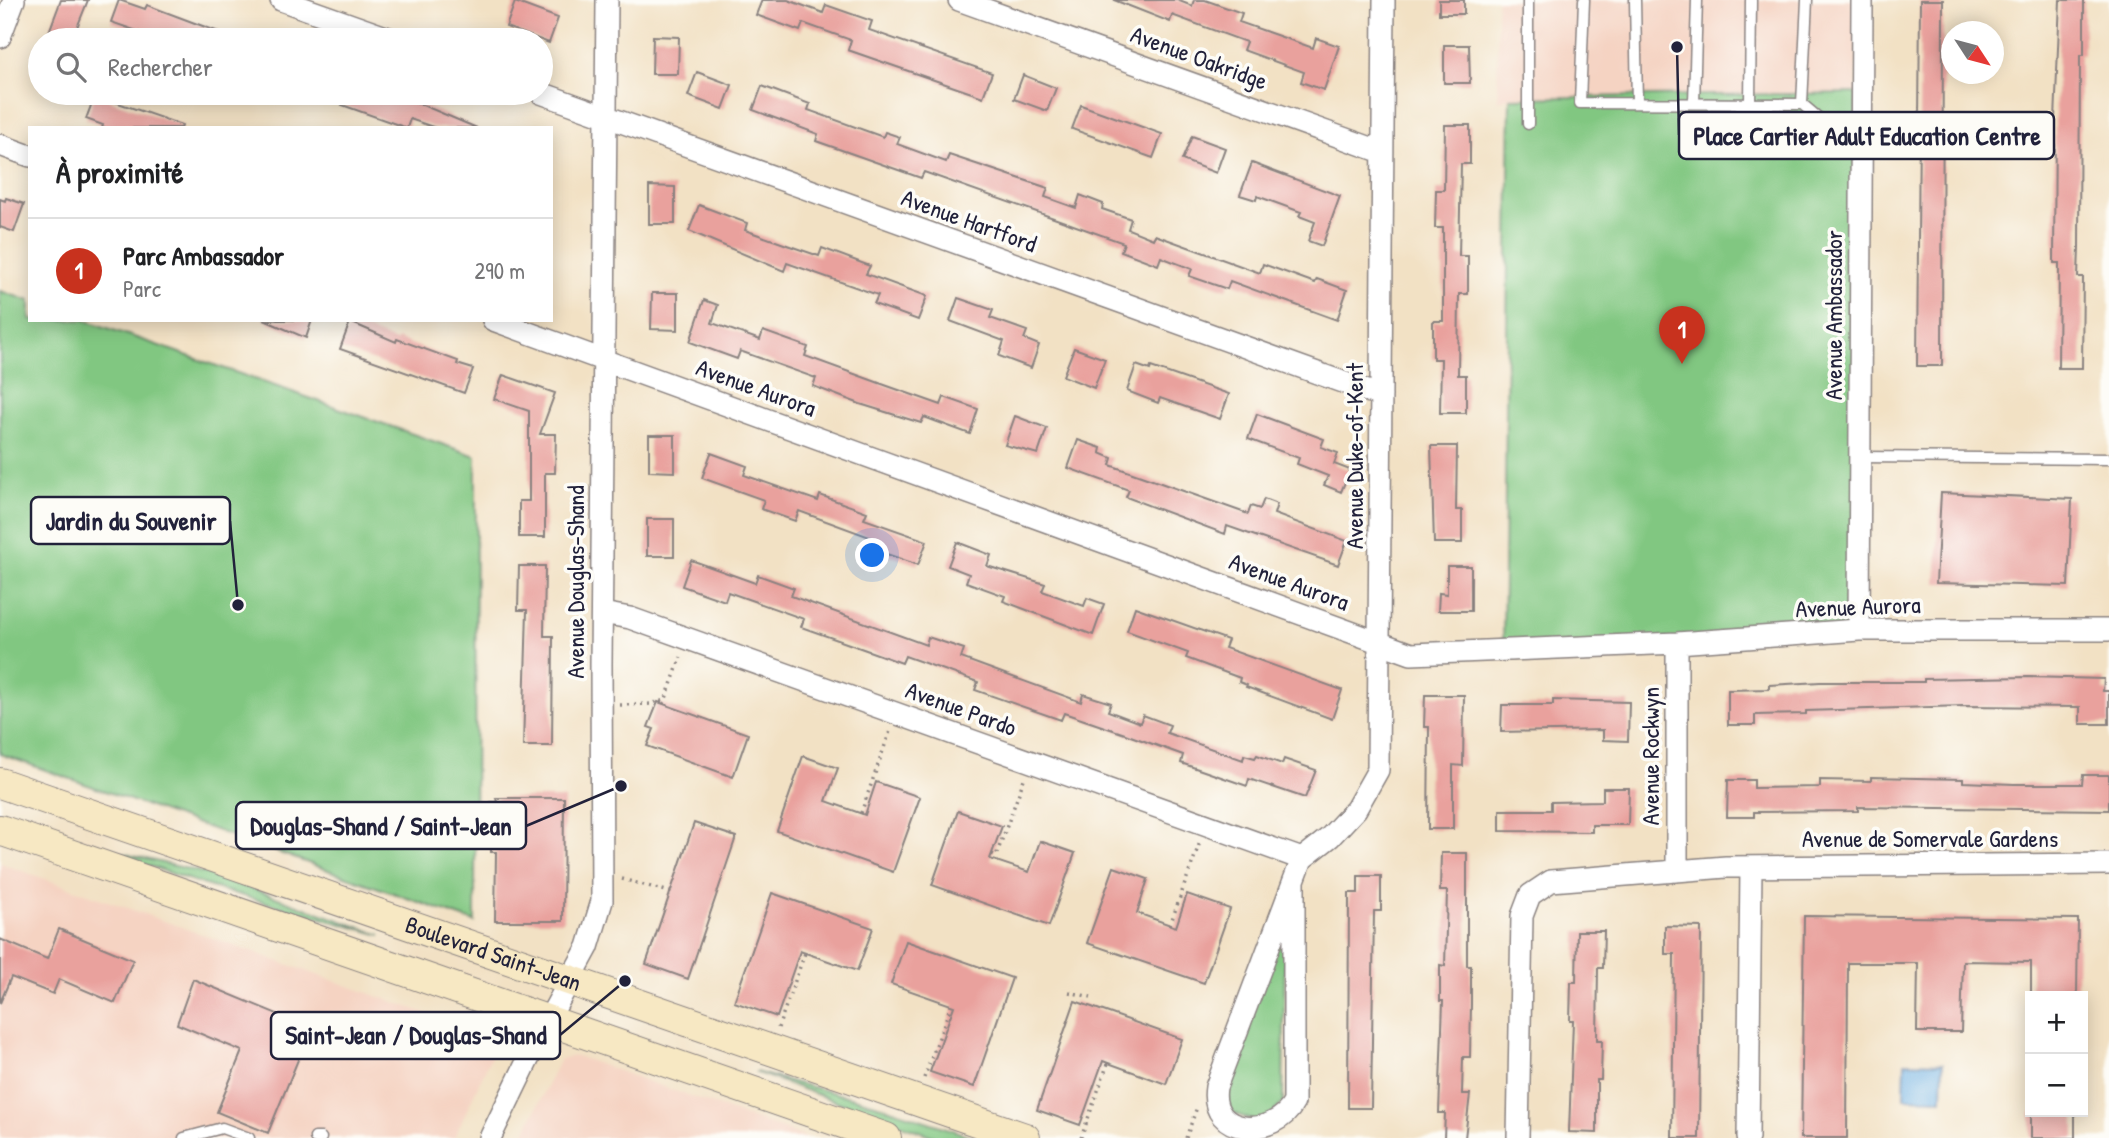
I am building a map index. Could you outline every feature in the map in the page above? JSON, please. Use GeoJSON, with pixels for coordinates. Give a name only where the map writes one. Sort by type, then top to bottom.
{"type":"FeatureCollection","features":[{"type":"Feature","properties":{"kind":"main road","name":"Boulevard Saint-Jean"},"geometry":{"type":"LineString","coordinates":[[0,783],[1025,1138]]}},
{"type":"Feature","properties":{"kind":"main road","name":"Boulevard Saint-Jean"},"geometry":{"type":"LineString","coordinates":[[0,830],[886,1138]]}},
{"type":"Feature","properties":{"kind":"street"},"geometry":{"type":"LineString","coordinates":[[0,37],[13,0]]}},
{"type":"Feature","properties":{"kind":"street"},"geometry":{"type":"LineString","coordinates":[[281,0],[360,28]]}},
{"type":"Feature","properties":{"kind":"street","name":"Avenue Douglas-Shand"},"geometry":{"type":"LineString","coordinates":[[490,1138],[588,947],[602,901],[607,0]]}},
{"type":"Feature","properties":{"kind":"street","name":"Avenue Oakridge"},"geometry":{"type":"LineString","coordinates":[[959,0],[1382,152]]}},
{"type":"Feature","properties":{"kind":"street","name":"Avenue Duke-of-Kent"},"geometry":{"type":"LineString","coordinates":[[1302,859],[1330,837],[1356,809],[1378,770],[1384,0]]}},
{"type":"Feature","properties":{"kind":"street","name":"Avenue Ambassador"},"geometry":{"type":"LineString","coordinates":[[1858,630],[1863,0]]}},
{"type":"Feature","properties":{"kind":"street","name":"Avenue Hartford"},"geometry":{"type":"LineString","coordinates":[[553,98],[1381,396]]}},
{"type":"Feature","properties":{"kind":"street"},"geometry":{"type":"LineString","coordinates":[[0,145],[28,155]]}},
{"type":"Feature","properties":{"kind":"street","name":"Avenue Aurora"},"geometry":{"type":"LineString","coordinates":[[498,322],[1411,653],[1678,643],[1858,630],[2109,630]]}},
{"type":"Feature","properties":{"kind":"street","name":"Avenue Pardo"},"geometry":{"type":"LineString","coordinates":[[602,613],[630,618],[1302,859]]}},
{"type":"Feature","properties":{"kind":"street","name":"Avenue Rockwyn"},"geometry":{"type":"LineString","coordinates":[[1677,869],[1678,643]]}},
{"type":"Feature","properties":{"kind":"street"},"geometry":{"type":"LineString","coordinates":[[1294,880],[1294,1102],[1286,1118],[1274,1129],[1252,1135],[1232,1127],[1222,1116],[1215,1102],[1216,1087],[1294,880],[1302,859]]}},
{"type":"Feature","properties":{"kind":"street","name":"Avenue de Somervale Gardens"},"geometry":{"type":"LineString","coordinates":[[1518,1138],[1522,916],[1530,894],[1551,881],[1677,869],[2109,864]]}},
{"type":"Feature","properties":{"kind":"street"},"geometry":{"type":"LineString","coordinates":[[1748,1138],[1751,867]]}},
{"type":"Feature","properties":{"kind":"lane"},"geometry":{"type":"LineString","coordinates":[[1528,0],[1528,124]]}},
{"type":"Feature","properties":{"kind":"lane"},"geometry":{"type":"LineString","coordinates":[[1584,0],[1580,103],[1802,104],[1821,120],[1861,123]]}},
{"type":"Feature","properties":{"kind":"lane"},"geometry":{"type":"LineString","coordinates":[[1635,0],[1637,103]]}},
{"type":"Feature","properties":{"kind":"lane"},"geometry":{"type":"LineString","coordinates":[[1694,103],[1697,0]]}},
{"type":"Feature","properties":{"kind":"lane"},"geometry":{"type":"LineString","coordinates":[[1750,104],[1751,0]]}},
{"type":"Feature","properties":{"kind":"lane"},"geometry":{"type":"LineString","coordinates":[[1802,104],[1807,0]]}},
{"type":"Feature","properties":{"kind":"lane"},"geometry":{"type":"LineString","coordinates":[[1859,457],[2109,459]]}},
{"type":"Feature","properties":{"kind":"lane"},"geometry":{"type":"LineString","coordinates":[[184,1138],[222,1128],[249,1138]]}},
{"type":"Feature","properties":{"kind":"lane"},"geometry":{"type":"LineString","coordinates":[[315,1138],[321,1138]]}},
{"type":"Feature","properties":{"kind":"path"},"geometry":{"type":"LineString","coordinates":[[618,705],[653,704],[657,700],[664,703],[682,654]]}},
{"type":"Feature","properties":{"kind":"path"},"geometry":{"type":"LineString","coordinates":[[860,813],[890,729]]}},
{"type":"Feature","properties":{"kind":"path"},"geometry":{"type":"LineString","coordinates":[[992,854],[996,856],[1025,777]]}},
{"type":"Feature","properties":{"kind":"path"},"geometry":{"type":"LineString","coordinates":[[1170,925],[1201,840]]}},
{"type":"Feature","properties":{"kind":"path"},"geometry":{"type":"LineString","coordinates":[[619,878],[670,892]]}},
{"type":"Feature","properties":{"kind":"path"},"geometry":{"type":"LineString","coordinates":[[776,1033],[805,953]]}},
{"type":"Feature","properties":{"kind":"path"},"geometry":{"type":"LineString","coordinates":[[1069,992],[1091,997]]}},
{"type":"Feature","properties":{"kind":"path"},"geometry":{"type":"LineString","coordinates":[[922,1083],[951,1005]]}},
{"type":"Feature","properties":{"kind":"path"},"geometry":{"type":"LineString","coordinates":[[1081,1138],[1108,1063]]}},
{"type":"Feature","properties":{"kind":"path"},"geometry":{"type":"LineString","coordinates":[[1186,1138],[1199,1100]]}},
{"type":"Feature","properties":{"kind":"shaded area"},"geometry":{"type":"Polygon","coordinates":[[[1497,0],[1857,0],[1856,93],[1510,98],[1498,101],[1497,0]]]}},
{"type":"Feature","properties":{"kind":"shaded area"},"geometry":{"type":"Polygon","coordinates":[[[0,863],[499,1039],[454,1138],[0,1138],[0,863]]]}},
{"type":"Feature","properties":{"kind":"shaded area"},"geometry":{"type":"Polygon","coordinates":[[[576,1056],[808,1138],[522,1138],[560,1059],[576,1056]]]}},
{"type":"Feature","properties":{"kind":"green space"},"geometry":{"type":"Polygon","coordinates":[[[1856,93],[1859,630],[1503,651],[1510,98],[1856,93]]]}},
{"type":"Feature","properties":{"kind":"green space"},"geometry":{"type":"Polygon","coordinates":[[[0,291],[28,300],[28,322],[91,322],[476,456],[475,922],[0,754],[0,291]]]}},
{"type":"Feature","properties":{"kind":"green space"},"geometry":{"type":"Polygon","coordinates":[[[92,843],[117,852],[217,876],[381,935],[208,886],[91,846],[92,843]]]}},
{"type":"Feature","properties":{"kind":"green space"},"geometry":{"type":"Polygon","coordinates":[[[1277,940],[1285,942],[1283,1103],[1262,1124],[1228,1111],[1224,1088],[1277,940]]]}},
{"type":"Feature","properties":{"kind":"green space"},"geometry":{"type":"Polygon","coordinates":[[[755,1072],[872,1103],[976,1138],[938,1138],[755,1072]]]}},
{"type":"Feature","properties":{"kind":"water"},"geometry":{"type":"Polygon","coordinates":[[[1905,1062],[1943,1063],[1942,1099],[1904,1098],[1905,1062]]]}},
{"type":"Feature","properties":{"kind":"building"},"geometry":{"type":"Polygon","coordinates":[[[61,0],[88,0],[77,28],[50,28],[61,0]]]}},
{"type":"Feature","properties":{"kind":"building"},"geometry":{"type":"Polygon","coordinates":[[[119,0],[145,9],[147,5],[208,28],[128,28],[111,22],[119,0]]]}},
{"type":"Feature","properties":{"kind":"building"},"geometry":{"type":"Polygon","coordinates":[[[762,0],[788,0],[823,13],[826,5],[872,21],[869,30],[992,73],[983,97],[848,50],[851,40],[803,23],[800,31],[756,15],[762,0]]]}},
{"type":"Feature","properties":{"kind":"building"},"geometry":{"type":"Polygon","coordinates":[[[1114,0],[1177,0],[1192,6],[1194,0],[1205,0],[1242,13],[1239,22],[1313,48],[1316,38],[1339,46],[1324,90],[1301,82],[1304,72],[1243,50],[1246,42],[1172,15],[1170,22],[1114,0]]]}},
{"type":"Feature","properties":{"kind":"building"},"geometry":{"type":"Polygon","coordinates":[[[1439,0],[1464,0],[1464,14],[1439,14],[1439,0]]]}},
{"type":"Feature","properties":{"kind":"building"},"geometry":{"type":"Polygon","coordinates":[[[1920,0],[1943,0],[1942,366],[1917,366],[1920,0]]]}},
{"type":"Feature","properties":{"kind":"building"},"geometry":{"type":"Polygon","coordinates":[[[2060,0],[2084,0],[2084,55],[2080,55],[2078,277],[2083,277],[2082,368],[2058,368],[2059,263],[2054,263],[2055,120],[2060,0]]]}},
{"type":"Feature","properties":{"kind":"building"},"geometry":{"type":"Polygon","coordinates":[[[515,2],[558,18],[553,32],[553,28],[506,27],[515,2]]]}},
{"type":"Feature","properties":{"kind":"building"},"geometry":{"type":"Polygon","coordinates":[[[653,36],[679,37],[678,74],[652,74],[653,36]]]}},
{"type":"Feature","properties":{"kind":"building"},"geometry":{"type":"Polygon","coordinates":[[[1444,45],[1469,45],[1470,83],[1444,83],[1444,45]]]}},
{"type":"Feature","properties":{"kind":"building"},"geometry":{"type":"Polygon","coordinates":[[[697,72],[732,85],[723,109],[688,96],[697,72]]]}},
{"type":"Feature","properties":{"kind":"building"},"geometry":{"type":"Polygon","coordinates":[[[1023,75],[1056,88],[1047,111],[1014,99],[1023,75]]]}},
{"type":"Feature","properties":{"kind":"building"},"geometry":{"type":"Polygon","coordinates":[[[762,86],[810,104],[808,110],[883,137],[885,132],[900,137],[897,144],[946,162],[949,155],[1048,188],[1045,197],[1076,208],[1080,195],[1103,204],[1102,209],[1131,219],[1128,229],[1153,239],[1155,235],[1260,273],[1263,264],[1315,283],[1317,279],[1347,290],[1337,320],[1230,281],[1227,289],[1189,276],[1192,269],[1161,257],[1158,265],[1121,251],[1124,243],[924,172],[921,178],[816,141],[818,134],[753,110],[762,86]]]}},
{"type":"Feature","properties":{"kind":"building"},"geometry":{"type":"Polygon","coordinates":[[[91,105],[124,105],[182,125],[103,126],[86,119],[91,105]]]}},
{"type":"Feature","properties":{"kind":"building"},"geometry":{"type":"Polygon","coordinates":[[[342,105],[423,105],[472,126],[430,126],[410,119],[408,126],[342,105]]]}},
{"type":"Feature","properties":{"kind":"building"},"geometry":{"type":"Polygon","coordinates":[[[1081,105],[1162,134],[1153,158],[1072,129],[1081,105]]]}},
{"type":"Feature","properties":{"kind":"building"},"geometry":{"type":"Polygon","coordinates":[[[1445,125],[1470,125],[1470,164],[1461,164],[1459,256],[1468,256],[1468,294],[1459,294],[1458,375],[1466,375],[1466,413],[1440,413],[1441,359],[1433,359],[1433,321],[1443,321],[1443,228],[1435,228],[1436,190],[1444,190],[1445,125]]]}},
{"type":"Feature","properties":{"kind":"building"},"geometry":{"type":"Polygon","coordinates":[[[1192,136],[1225,148],[1216,173],[1182,160],[1192,136]]]}},
{"type":"Feature","properties":{"kind":"building"},"geometry":{"type":"Polygon","coordinates":[[[1252,163],[1340,196],[1322,246],[1308,241],[1315,222],[1299,216],[1301,212],[1257,196],[1256,200],[1240,195],[1252,163]]]}},
{"type":"Feature","properties":{"kind":"building"},"geometry":{"type":"Polygon","coordinates":[[[649,186],[675,187],[675,224],[649,224],[649,186]]]}},
{"type":"Feature","properties":{"kind":"building"},"geometry":{"type":"Polygon","coordinates":[[[6,198],[24,204],[14,232],[0,227],[0,199],[5,201],[6,198]]]}},
{"type":"Feature","properties":{"kind":"building"},"geometry":{"type":"Polygon","coordinates":[[[699,205],[747,223],[745,230],[787,245],[819,256],[822,248],[870,266],[866,274],[927,296],[918,320],[874,304],[878,295],[787,263],[784,271],[689,231],[699,205]]]}},
{"type":"Feature","properties":{"kind":"building"},"geometry":{"type":"Polygon","coordinates":[[[652,293],[678,293],[678,330],[651,329],[652,293]]]}},
{"type":"Feature","properties":{"kind":"building"},"geometry":{"type":"Polygon","coordinates":[[[958,298],[993,310],[990,318],[1027,331],[1024,339],[1039,345],[1031,368],[999,356],[1004,341],[950,321],[958,298]]]}},
{"type":"Feature","properties":{"kind":"building"},"geometry":{"type":"Polygon","coordinates":[[[704,300],[718,305],[712,323],[760,340],[763,331],[808,347],[805,356],[882,384],[941,405],[944,397],[978,409],[970,434],[924,417],[921,423],[860,404],[813,386],[816,378],[740,351],[737,359],[690,342],[704,300]]]}},
{"type":"Feature","properties":{"kind":"building"},"geometry":{"type":"Polygon","coordinates":[[[269,322],[311,322],[306,338],[269,322]]]}},
{"type":"Feature","properties":{"kind":"building"},"geometry":{"type":"Polygon","coordinates":[[[350,322],[396,342],[397,339],[473,369],[464,393],[340,349],[350,322]]]}},
{"type":"Feature","properties":{"kind":"building"},"geometry":{"type":"Polygon","coordinates":[[[1074,348],[1105,359],[1094,388],[1063,376],[1074,348]]]}},
{"type":"Feature","properties":{"kind":"building"},"geometry":{"type":"Polygon","coordinates":[[[1136,365],[1150,370],[1151,367],[1229,394],[1220,419],[1160,398],[1158,403],[1127,391],[1136,365]]]}},
{"type":"Feature","properties":{"kind":"building"},"geometry":{"type":"Polygon","coordinates":[[[503,375],[555,393],[540,434],[556,434],[555,473],[545,473],[545,537],[519,537],[519,501],[529,501],[529,411],[494,399],[503,375]]]}},
{"type":"Feature","properties":{"kind":"building"},"geometry":{"type":"Polygon","coordinates":[[[1257,414],[1324,439],[1321,447],[1338,453],[1334,464],[1350,470],[1341,492],[1324,485],[1328,476],[1297,464],[1299,458],[1248,439],[1257,414]]]}},
{"type":"Feature","properties":{"kind":"building"},"geometry":{"type":"Polygon","coordinates":[[[1015,416],[1047,428],[1038,454],[1005,445],[1015,416]]]}},
{"type":"Feature","properties":{"kind":"building"},"geometry":{"type":"Polygon","coordinates":[[[649,435],[675,435],[675,472],[649,471],[649,435]]]}},
{"type":"Feature","properties":{"kind":"building"},"geometry":{"type":"Polygon","coordinates":[[[1078,440],[1101,448],[1100,453],[1112,458],[1110,465],[1248,514],[1251,506],[1260,509],[1264,499],[1277,504],[1274,514],[1347,541],[1338,565],[1227,526],[1225,534],[1126,497],[1129,490],[1068,468],[1078,440]]]}},
{"type":"Feature","properties":{"kind":"building"},"geometry":{"type":"Polygon","coordinates":[[[1431,446],[1457,446],[1456,510],[1462,510],[1462,543],[1434,543],[1431,446]]]}},
{"type":"Feature","properties":{"kind":"building"},"geometry":{"type":"Polygon","coordinates":[[[711,453],[747,466],[744,475],[818,501],[820,495],[867,512],[864,519],[927,541],[918,565],[875,550],[878,540],[799,511],[795,521],[761,509],[764,500],[702,478],[711,453]]]}},
{"type":"Feature","properties":{"kind":"building"},"geometry":{"type":"Polygon","coordinates":[[[1941,493],[2072,499],[2068,586],[1936,583],[1941,493]]]}},
{"type":"Feature","properties":{"kind":"building"},"geometry":{"type":"Polygon","coordinates":[[[647,519],[674,519],[674,556],[647,556],[647,519]]]}},
{"type":"Feature","properties":{"kind":"building"},"geometry":{"type":"Polygon","coordinates":[[[957,542],[991,555],[987,566],[1045,584],[1042,591],[1084,606],[1087,598],[1104,604],[1093,635],[1003,601],[1005,596],[966,582],[969,574],[948,566],[957,542]]]}},
{"type":"Feature","properties":{"kind":"building"},"geometry":{"type":"Polygon","coordinates":[[[691,560],[755,583],[758,575],[794,588],[791,596],[926,645],[928,637],[964,649],[961,658],[1081,702],[1083,694],[1111,703],[1108,711],[1140,723],[1143,715],[1170,725],[1167,733],[1243,760],[1244,755],[1255,758],[1257,755],[1282,764],[1284,759],[1316,770],[1305,798],[1249,779],[1247,786],[1181,763],[1183,755],[1125,734],[1064,713],[1061,720],[975,690],[978,682],[905,656],[902,663],[801,627],[804,619],[728,592],[725,601],[682,586],[691,560]]]}},
{"type":"Feature","properties":{"kind":"building"},"geometry":{"type":"Polygon","coordinates":[[[519,566],[545,566],[544,636],[553,636],[552,746],[523,746],[527,610],[518,610],[519,566]]]}},
{"type":"Feature","properties":{"kind":"building"},"geometry":{"type":"Polygon","coordinates":[[[1447,566],[1471,566],[1471,611],[1438,611],[1439,593],[1447,594],[1447,566]]]}},
{"type":"Feature","properties":{"kind":"building"},"geometry":{"type":"Polygon","coordinates":[[[1135,607],[1228,640],[1225,648],[1342,690],[1332,719],[1246,687],[1247,685],[1239,682],[1240,678],[1186,658],[1188,653],[1127,631],[1135,607]]]}},
{"type":"Feature","properties":{"kind":"building"},"geometry":{"type":"Polygon","coordinates":[[[1924,679],[2104,679],[2103,691],[2109,691],[2109,724],[2080,724],[2080,707],[1963,706],[1755,715],[1755,725],[1728,725],[1728,690],[1769,689],[1769,685],[1820,682],[1924,682],[1924,679]]]}},
{"type":"Feature","properties":{"kind":"building"},"geometry":{"type":"Polygon","coordinates":[[[1425,695],[1464,695],[1463,766],[1453,765],[1453,829],[1428,829],[1429,727],[1424,727],[1425,695]]]}},
{"type":"Feature","properties":{"kind":"building"},"geometry":{"type":"Polygon","coordinates":[[[1553,700],[1629,702],[1628,741],[1603,740],[1603,730],[1501,732],[1502,705],[1553,705],[1553,700]]]}},
{"type":"Feature","properties":{"kind":"building"},"geometry":{"type":"Polygon","coordinates":[[[658,702],[748,734],[733,777],[647,746],[654,729],[648,727],[658,702]]]}},
{"type":"Feature","properties":{"kind":"building"},"geometry":{"type":"Polygon","coordinates":[[[803,756],[838,768],[826,801],[865,815],[876,782],[920,797],[893,872],[777,831],[803,756]]]}},
{"type":"Feature","properties":{"kind":"building"},"geometry":{"type":"Polygon","coordinates":[[[2083,775],[2109,775],[2109,810],[1858,807],[1858,811],[1754,812],[1754,817],[1727,817],[1728,780],[1754,780],[1754,788],[1820,787],[1820,780],[1871,781],[1871,777],[1963,779],[1963,782],[2014,784],[2082,784],[2083,775]]]}},
{"type":"Feature","properties":{"kind":"building"},"geometry":{"type":"Polygon","coordinates":[[[1603,788],[1629,788],[1628,825],[1592,825],[1592,832],[1500,831],[1500,810],[1551,810],[1551,802],[1603,801],[1603,788]]]}},
{"type":"Feature","properties":{"kind":"building"},"geometry":{"type":"Polygon","coordinates":[[[496,798],[564,798],[563,921],[495,921],[496,852],[491,852],[491,802],[497,802],[496,798]]]}},
{"type":"Feature","properties":{"kind":"building"},"geometry":{"type":"Polygon","coordinates":[[[958,811],[1002,826],[990,859],[1029,872],[1040,841],[1075,853],[1049,926],[932,885],[958,811]]]}},
{"type":"Feature","properties":{"kind":"building"},"geometry":{"type":"Polygon","coordinates":[[[694,823],[736,837],[688,979],[646,964],[694,823]]]}},
{"type":"Feature","properties":{"kind":"building"},"geometry":{"type":"Polygon","coordinates":[[[1441,853],[1467,853],[1467,966],[1471,966],[1471,1004],[1470,1057],[1463,1057],[1462,1094],[1470,1094],[1465,1138],[1444,1138],[1445,1113],[1439,1113],[1443,1001],[1440,1001],[1440,965],[1445,966],[1447,891],[1440,891],[1441,853]]]}},
{"type":"Feature","properties":{"kind":"building"},"geometry":{"type":"Polygon","coordinates":[[[1114,867],[1148,879],[1137,913],[1176,927],[1187,894],[1230,909],[1204,983],[1087,943],[1114,867]]]}},
{"type":"Feature","properties":{"kind":"building"},"geometry":{"type":"Polygon","coordinates":[[[1358,876],[1381,876],[1381,911],[1374,911],[1371,1108],[1348,1108],[1349,893],[1358,893],[1358,876]]]}},
{"type":"Feature","properties":{"kind":"building"},"geometry":{"type":"Polygon","coordinates":[[[772,893],[873,928],[857,971],[800,951],[777,1017],[734,1002],[772,893]]]}},
{"type":"Feature","properties":{"kind":"building"},"geometry":{"type":"Polygon","coordinates":[[[1804,916],[2078,919],[2077,991],[2031,991],[2031,962],[1963,961],[1961,1032],[1917,1032],[1918,963],[1848,963],[1847,1138],[1801,1138],[1804,916]]]}},
{"type":"Feature","properties":{"kind":"building"},"geometry":{"type":"Polygon","coordinates":[[[1665,926],[1701,927],[1699,1138],[1672,1138],[1674,954],[1665,954],[1665,926]]]}},
{"type":"Feature","properties":{"kind":"building"},"geometry":{"type":"Polygon","coordinates":[[[59,929],[133,960],[115,1003],[59,979],[53,994],[11,977],[0,1003],[0,939],[47,959],[59,929]]]}},
{"type":"Feature","properties":{"kind":"building"},"geometry":{"type":"Polygon","coordinates":[[[1577,931],[1604,931],[1603,968],[1598,968],[1597,1040],[1602,1040],[1601,1080],[1597,1080],[1597,1133],[1569,1132],[1573,1021],[1570,1021],[1571,982],[1576,982],[1577,931]]]}},
{"type":"Feature","properties":{"kind":"building"},"geometry":{"type":"Polygon","coordinates":[[[906,941],[1012,978],[974,1087],[930,1072],[954,1006],[891,984],[906,941]]]}},
{"type":"Feature","properties":{"kind":"building"},"geometry":{"type":"Polygon","coordinates":[[[193,979],[311,1028],[268,1133],[217,1112],[242,1051],[177,1024],[193,979]]]}},
{"type":"Feature","properties":{"kind":"building"},"geometry":{"type":"Polygon","coordinates":[[[1075,1001],[1182,1039],[1166,1084],[1103,1061],[1080,1125],[1037,1110],[1075,1001]]]}},
{"type":"Feature","properties":{"kind":"building"},"geometry":{"type":"Polygon","coordinates":[[[2031,1117],[2075,1117],[2075,1138],[2031,1138],[2031,1117]]]}},
{"type":"Feature","properties":{"kind":"place","name":"Place Cartier Adult Education Centre"},"geometry":{"type":"Point","coordinates":[1677,47]}},
{"type":"Feature","properties":{"kind":"place","name":"Parc Ambassador"},"geometry":{"type":"Point","coordinates":[1682,364]}},
{"type":"Feature","properties":{"kind":"place","name":"Jardin du Souvenir"},"geometry":{"type":"Point","coordinates":[238,605]}},
{"type":"Feature","properties":{"kind":"place","name":"Douglas-Shand / Saint-Jean"},"geometry":{"type":"Point","coordinates":[621,786]}},
{"type":"Feature","properties":{"kind":"place","name":"Saint-Jean / Douglas-Shand"},"geometry":{"type":"Point","coordinates":[625,981]}}]}
